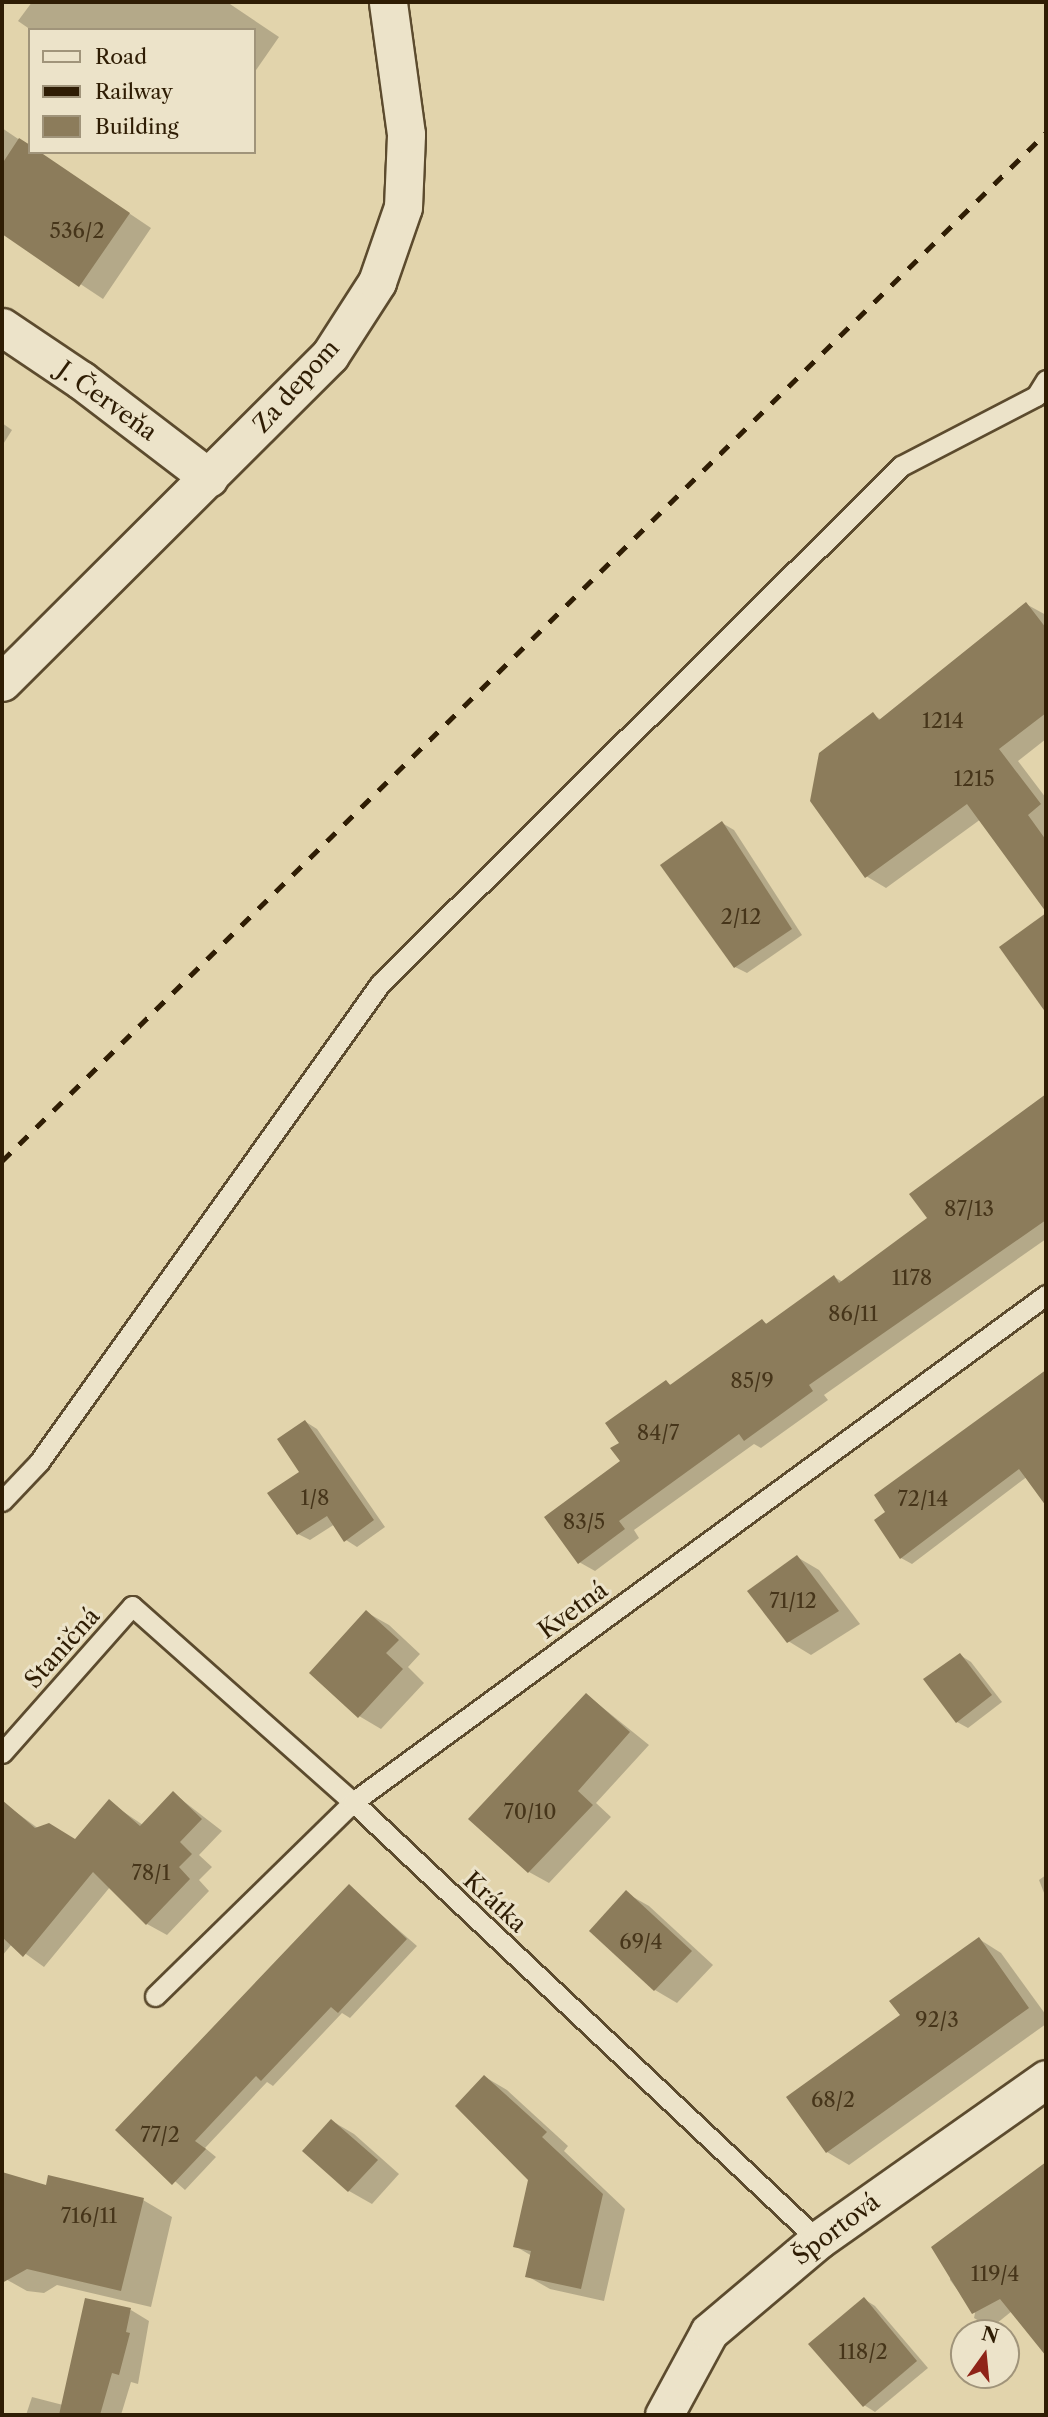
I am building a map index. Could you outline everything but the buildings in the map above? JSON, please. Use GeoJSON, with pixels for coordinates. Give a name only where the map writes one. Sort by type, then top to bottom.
{"type":"FeatureCollection","features":[{"type":"Feature","properties":{"kind":"street","name":"Za depom"},"geometry":{"type":"LineString","coordinates":[[2,682],[330,355],[377,282],[403,207],[406,134],[388,2]]}},
{"type":"Feature","properties":{"kind":"street","name":"J. Červeňa"},"geometry":{"type":"LineString","coordinates":[[2,327],[81,380],[209,478]]}},
{"type":"Feature","properties":{"kind":"street","name":"Športová"},"geometry":{"type":"LineString","coordinates":[[664,2415],[709,2332],[818,2240],[1046,2079]]}},
{"type":"Feature","properties":{"kind":"lane"},"geometry":{"type":"LineString","coordinates":[[2,1501],[39,1462],[380,984],[901,466],[1036,396],[1046,380]]}},
{"type":"Feature","properties":{"kind":"lane","name":"Kvetná"},"geometry":{"type":"LineString","coordinates":[[155,1996],[354,1801],[1046,1295]]}},
{"type":"Feature","properties":{"kind":"lane","name":"Krátka"},"geometry":{"type":"LineString","coordinates":[[132,1606],[354,1801],[818,2240]]}},
{"type":"Feature","properties":{"kind":"lane","name":"Staničná"},"geometry":{"type":"LineString","coordinates":[[2,1753],[132,1606]]}},
{"type":"Feature","properties":{"kind":"railway"},"geometry":{"type":"LineString","coordinates":[[2,1161],[1046,133]]}}]}
